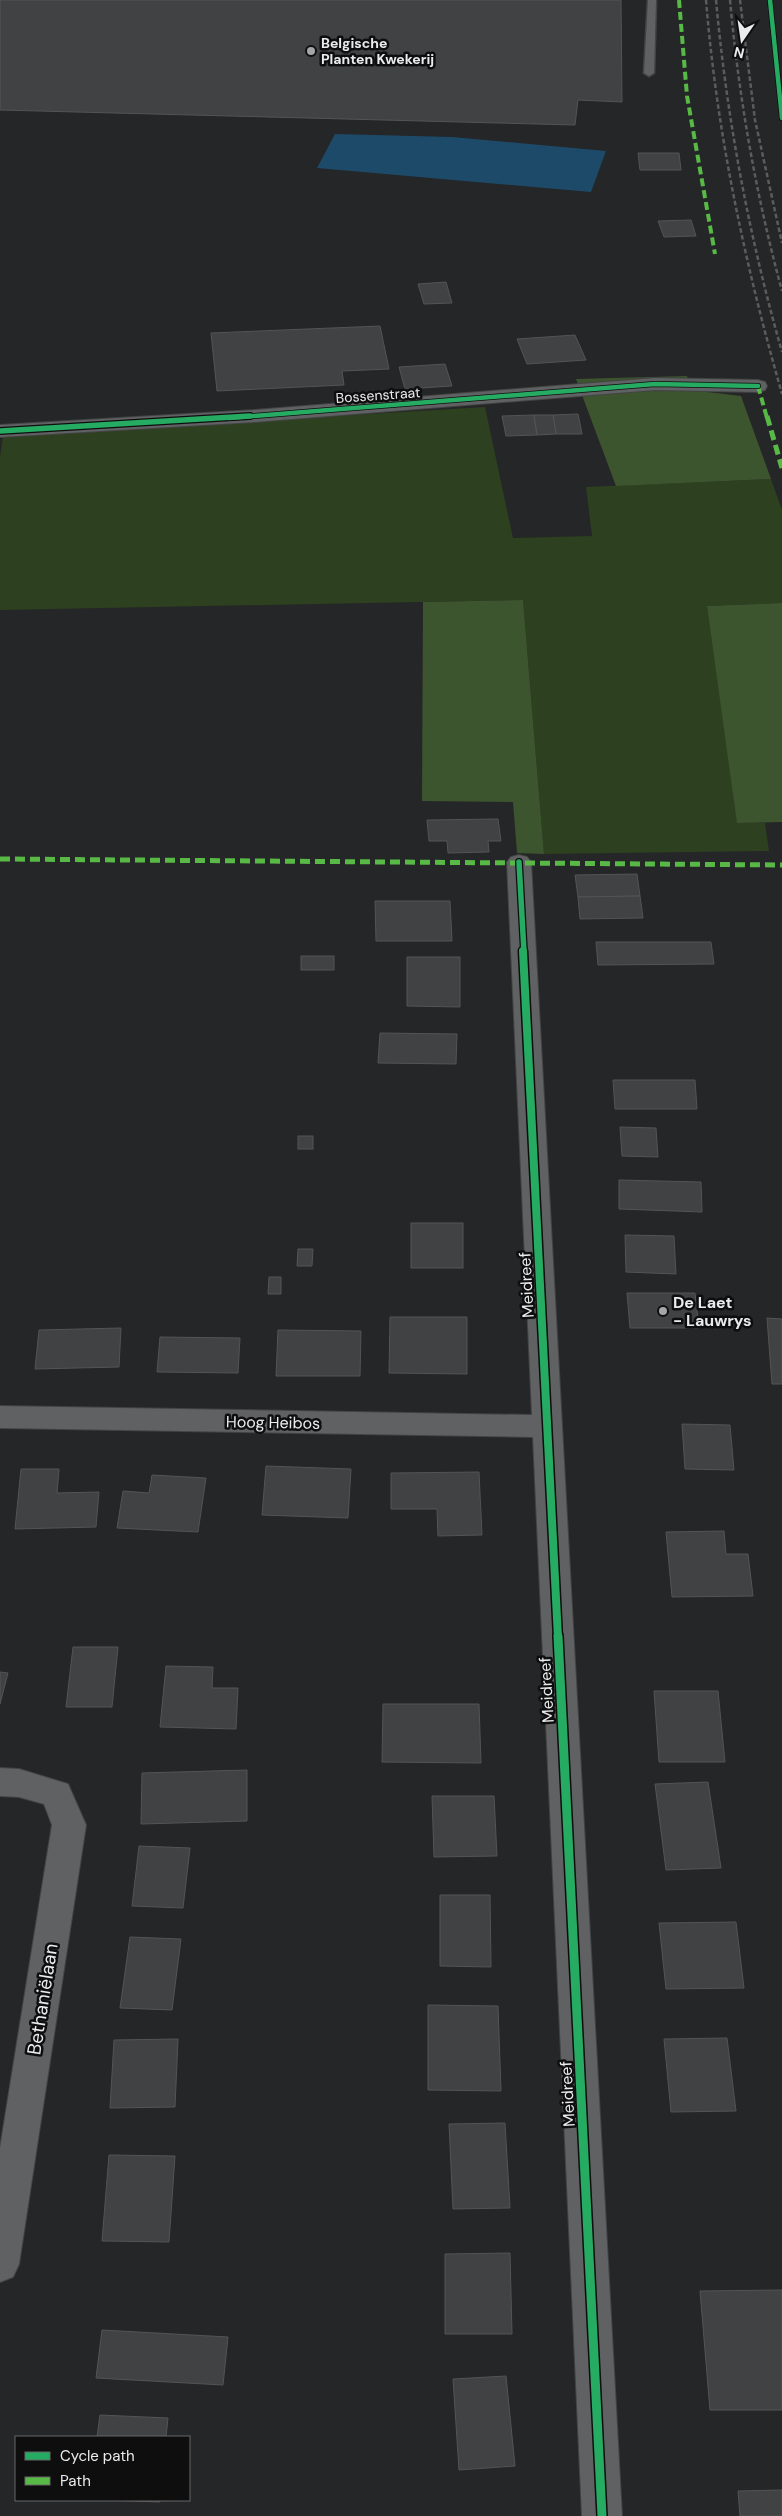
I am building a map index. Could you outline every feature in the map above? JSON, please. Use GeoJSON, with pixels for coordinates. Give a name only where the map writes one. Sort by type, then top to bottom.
{"type":"FeatureCollection","features":[{"type":"Feature","properties":{"kind":"street","name":"Bossenstraat"},"geometry":{"type":"LineString","coordinates":[[0,431],[275,415],[655,384],[758,386]]}},
{"type":"Feature","properties":{"kind":"street","name":"Meidreef"},"geometry":{"type":"LineString","coordinates":[[519,862],[602,2516]]}},
{"type":"Feature","properties":{"kind":"street","name":"Hoog Heibos"},"geometry":{"type":"LineString","coordinates":[[0,1418],[546,1426]]}},
{"type":"Feature","properties":{"kind":"street","name":"Bethaniëlaan"},"geometry":{"type":"LineString","coordinates":[[0,1782],[19,1783],[56,1794],[69,1825],[0,2264]]}},
{"type":"Feature","properties":{"kind":"lane"},"geometry":{"type":"LineString","coordinates":[[649,73],[652,0]]}},
{"type":"Feature","properties":{"kind":"green space"},"geometry":{"type":"Polygon","coordinates":[[[687,376],[691,390],[741,396],[771,479],[616,486],[576,379],[687,376]]]}},
{"type":"Feature","properties":{"kind":"green space"},"geometry":{"type":"Polygon","coordinates":[[[485,407],[513,538],[592,536],[586,487],[771,479],[782,510],[782,603],[707,606],[738,823],[765,823],[769,851],[544,854],[523,600],[0,610],[0,457],[3,436],[485,407]]]}},
{"type":"Feature","properties":{"kind":"green space"},"geometry":{"type":"Polygon","coordinates":[[[523,600],[544,854],[517,853],[513,802],[422,801],[423,602],[523,600]]]}},
{"type":"Feature","properties":{"kind":"green space"},"geometry":{"type":"Polygon","coordinates":[[[782,603],[782,822],[737,823],[707,606],[782,603]]]}},
{"type":"Feature","properties":{"kind":"water"},"geometry":{"type":"Polygon","coordinates":[[[335,134],[452,137],[606,151],[591,192],[317,168],[335,134]]]}},
{"type":"Feature","properties":{"kind":"building","name":"Belgische Planten Kwekerij"},"geometry":{"type":"Polygon","coordinates":[[[0,0],[621,0],[622,102],[578,100],[575,125],[0,110],[0,0]]]}},
{"type":"Feature","properties":{"kind":"building"},"geometry":{"type":"Polygon","coordinates":[[[638,153],[679,153],[681,170],[640,170],[638,153]]]}},
{"type":"Feature","properties":{"kind":"building"},"geometry":{"type":"Polygon","coordinates":[[[691,220],[696,236],[664,237],[658,221],[691,220]]]}},
{"type":"Feature","properties":{"kind":"building"},"geometry":{"type":"Polygon","coordinates":[[[446,282],[452,303],[424,304],[418,284],[446,282]]]}},
{"type":"Feature","properties":{"kind":"building"},"geometry":{"type":"Polygon","coordinates":[[[380,326],[389,369],[342,371],[344,385],[217,391],[211,333],[380,326]]]}},
{"type":"Feature","properties":{"kind":"building"},"geometry":{"type":"Polygon","coordinates":[[[575,335],[586,360],[527,364],[517,339],[575,335]]]}},
{"type":"Feature","properties":{"kind":"building"},"geometry":{"type":"Polygon","coordinates":[[[445,364],[452,386],[405,389],[399,367],[445,364]]]}},
{"type":"Feature","properties":{"kind":"building"},"geometry":{"type":"Polygon","coordinates":[[[578,414],[582,434],[556,434],[553,415],[578,414]]]}},
{"type":"Feature","properties":{"kind":"building"},"geometry":{"type":"Polygon","coordinates":[[[534,415],[537,435],[506,436],[502,416],[534,415]]]}},
{"type":"Feature","properties":{"kind":"building"},"geometry":{"type":"Polygon","coordinates":[[[534,415],[553,415],[556,434],[537,435],[534,415]]]}},
{"type":"Feature","properties":{"kind":"building"},"geometry":{"type":"Polygon","coordinates":[[[498,819],[501,841],[488,841],[489,852],[448,853],[447,841],[429,841],[427,820],[498,819]]]}},
{"type":"Feature","properties":{"kind":"building"},"geometry":{"type":"Polygon","coordinates":[[[637,874],[640,896],[578,897],[575,875],[637,874]]]}},
{"type":"Feature","properties":{"kind":"building"},"geometry":{"type":"Polygon","coordinates":[[[640,896],[643,918],[580,919],[578,897],[640,896]]]}},
{"type":"Feature","properties":{"kind":"building"},"geometry":{"type":"Polygon","coordinates":[[[375,901],[450,901],[452,941],[376,941],[375,901]]]}},
{"type":"Feature","properties":{"kind":"building"},"geometry":{"type":"Polygon","coordinates":[[[596,942],[711,942],[714,964],[598,965],[596,942]]]}},
{"type":"Feature","properties":{"kind":"building"},"geometry":{"type":"Polygon","coordinates":[[[301,956],[334,956],[334,970],[301,970],[301,956]]]}},
{"type":"Feature","properties":{"kind":"building"},"geometry":{"type":"Polygon","coordinates":[[[407,957],[460,957],[460,1007],[407,1006],[407,957]]]}},
{"type":"Feature","properties":{"kind":"building"},"geometry":{"type":"Polygon","coordinates":[[[380,1033],[457,1034],[456,1064],[378,1063],[380,1033]]]}},
{"type":"Feature","properties":{"kind":"building"},"geometry":{"type":"Polygon","coordinates":[[[613,1080],[695,1080],[697,1109],[615,1109],[613,1080]]]}},
{"type":"Feature","properties":{"kind":"building"},"geometry":{"type":"Polygon","coordinates":[[[620,1127],[656,1128],[658,1157],[622,1156],[620,1127]]]}},
{"type":"Feature","properties":{"kind":"building"},"geometry":{"type":"Polygon","coordinates":[[[298,1136],[313,1136],[313,1149],[298,1149],[298,1136]]]}},
{"type":"Feature","properties":{"kind":"building"},"geometry":{"type":"Polygon","coordinates":[[[619,1180],[701,1182],[702,1212],[619,1209],[619,1180]]]}},
{"type":"Feature","properties":{"kind":"building"},"geometry":{"type":"Polygon","coordinates":[[[411,1223],[463,1223],[463,1268],[411,1268],[411,1223]]]}},
{"type":"Feature","properties":{"kind":"building"},"geometry":{"type":"Polygon","coordinates":[[[625,1235],[674,1236],[676,1274],[626,1272],[625,1235]]]}},
{"type":"Feature","properties":{"kind":"building"},"geometry":{"type":"Polygon","coordinates":[[[298,1249],[313,1249],[312,1266],[297,1266],[298,1249]]]}},
{"type":"Feature","properties":{"kind":"building"},"geometry":{"type":"Polygon","coordinates":[[[269,1277],[281,1277],[281,1294],[268,1294],[269,1277]]]}},
{"type":"Feature","properties":{"kind":"building","name":"De Laet - Lauwrys"},"geometry":{"type":"Polygon","coordinates":[[[627,1293],[695,1293],[699,1328],[630,1328],[627,1293]]]}},
{"type":"Feature","properties":{"kind":"building"},"geometry":{"type":"Polygon","coordinates":[[[390,1317],[467,1317],[467,1374],[389,1373],[390,1317]]]}},
{"type":"Feature","properties":{"kind":"building"},"geometry":{"type":"Polygon","coordinates":[[[767,1318],[782,1319],[782,1384],[772,1384],[767,1318]]]}},
{"type":"Feature","properties":{"kind":"building"},"geometry":{"type":"Polygon","coordinates":[[[121,1328],[119,1367],[35,1369],[39,1330],[121,1328]]]}},
{"type":"Feature","properties":{"kind":"building"},"geometry":{"type":"Polygon","coordinates":[[[278,1330],[361,1331],[360,1376],[276,1376],[278,1330]]]}},
{"type":"Feature","properties":{"kind":"building"},"geometry":{"type":"Polygon","coordinates":[[[160,1337],[240,1338],[238,1373],[157,1372],[160,1337]]]}},
{"type":"Feature","properties":{"kind":"building"},"geometry":{"type":"Polygon","coordinates":[[[682,1424],[730,1425],[734,1470],[685,1469],[682,1424]]]}},
{"type":"Feature","properties":{"kind":"building"},"geometry":{"type":"Polygon","coordinates":[[[266,1466],[351,1469],[348,1518],[262,1515],[266,1466]]]}},
{"type":"Feature","properties":{"kind":"building"},"geometry":{"type":"Polygon","coordinates":[[[21,1469],[59,1469],[57,1493],[99,1492],[96,1527],[15,1529],[21,1469]]]}},
{"type":"Feature","properties":{"kind":"building"},"geometry":{"type":"Polygon","coordinates":[[[479,1472],[482,1535],[438,1536],[437,1509],[391,1509],[391,1473],[479,1472]]]}},
{"type":"Feature","properties":{"kind":"building"},"geometry":{"type":"Polygon","coordinates":[[[152,1475],[206,1478],[198,1532],[117,1528],[123,1491],[149,1493],[152,1475]]]}},
{"type":"Feature","properties":{"kind":"building"},"geometry":{"type":"Polygon","coordinates":[[[724,1531],[726,1554],[748,1554],[753,1596],[672,1597],[666,1532],[724,1531]]]}},
{"type":"Feature","properties":{"kind":"building"},"geometry":{"type":"Polygon","coordinates":[[[73,1647],[118,1647],[112,1707],[66,1707],[73,1647]]]}},
{"type":"Feature","properties":{"kind":"building"},"geometry":{"type":"Polygon","coordinates":[[[166,1666],[213,1667],[212,1688],[238,1688],[236,1729],[160,1727],[166,1666]]]}},
{"type":"Feature","properties":{"kind":"building"},"geometry":{"type":"Polygon","coordinates":[[[0,1672],[8,1673],[0,1704],[0,1672]]]}},
{"type":"Feature","properties":{"kind":"building"},"geometry":{"type":"Polygon","coordinates":[[[654,1691],[718,1691],[725,1762],[659,1762],[654,1691]]]}},
{"type":"Feature","properties":{"kind":"building"},"geometry":{"type":"Polygon","coordinates":[[[383,1704],[479,1704],[481,1763],[382,1762],[383,1704]]]}},
{"type":"Feature","properties":{"kind":"building"},"geometry":{"type":"Polygon","coordinates":[[[247,1770],[247,1821],[141,1824],[142,1773],[247,1770]]]}},
{"type":"Feature","properties":{"kind":"building"},"geometry":{"type":"Polygon","coordinates":[[[708,1782],[721,1868],[666,1870],[655,1784],[708,1782]]]}},
{"type":"Feature","properties":{"kind":"building"},"geometry":{"type":"Polygon","coordinates":[[[432,1796],[494,1796],[497,1856],[434,1857],[432,1796]]]}},
{"type":"Feature","properties":{"kind":"building"},"geometry":{"type":"Polygon","coordinates":[[[139,1846],[190,1848],[183,1908],[132,1906],[139,1846]]]}},
{"type":"Feature","properties":{"kind":"building"},"geometry":{"type":"Polygon","coordinates":[[[440,1895],[490,1895],[491,1967],[440,1966],[440,1895]]]}},
{"type":"Feature","properties":{"kind":"building"},"geometry":{"type":"Polygon","coordinates":[[[736,1922],[744,1988],[666,1989],[659,1923],[736,1922]]]}},
{"type":"Feature","properties":{"kind":"building"},"geometry":{"type":"Polygon","coordinates":[[[130,1937],[181,1939],[172,2010],[120,2008],[130,1937]]]}},
{"type":"Feature","properties":{"kind":"building"},"geometry":{"type":"Polygon","coordinates":[[[428,2005],[498,2006],[501,2091],[428,2090],[428,2005]]]}},
{"type":"Feature","properties":{"kind":"building"},"geometry":{"type":"Polygon","coordinates":[[[727,2038],[736,2111],[671,2112],[664,2039],[727,2038]]]}},
{"type":"Feature","properties":{"kind":"building"},"geometry":{"type":"Polygon","coordinates":[[[178,2039],[175,2107],[110,2108],[114,2040],[178,2039]]]}},
{"type":"Feature","properties":{"kind":"building"},"geometry":{"type":"Polygon","coordinates":[[[505,2123],[510,2208],[453,2209],[449,2124],[505,2123]]]}},
{"type":"Feature","properties":{"kind":"building"},"geometry":{"type":"Polygon","coordinates":[[[109,2155],[175,2156],[169,2242],[102,2241],[109,2155]]]}},
{"type":"Feature","properties":{"kind":"building"},"geometry":{"type":"Polygon","coordinates":[[[510,2253],[512,2334],[445,2334],[445,2254],[510,2253]]]}},
{"type":"Feature","properties":{"kind":"building"},"geometry":{"type":"Polygon","coordinates":[[[782,2290],[782,2410],[710,2410],[700,2291],[782,2290]]]}},
{"type":"Feature","properties":{"kind":"building"},"geometry":{"type":"Polygon","coordinates":[[[102,2330],[228,2337],[223,2385],[96,2378],[102,2330]]]}},
{"type":"Feature","properties":{"kind":"building"},"geometry":{"type":"Polygon","coordinates":[[[506,2376],[515,2466],[459,2470],[453,2379],[506,2376]]]}},
{"type":"Feature","properties":{"kind":"building"},"geometry":{"type":"Polygon","coordinates":[[[100,2415],[168,2418],[166,2436],[97,2436],[100,2415]]]}},
{"type":"Feature","properties":{"kind":"building"},"geometry":{"type":"Polygon","coordinates":[[[782,2490],[782,2516],[740,2516],[738,2491],[782,2490]]]}},
{"type":"Feature","properties":{"kind":"railway"},"geometry":{"type":"LineString","coordinates":[[706,0],[717,100],[734,199],[756,297],[782,394]]}},
{"type":"Feature","properties":{"kind":"railway"},"geometry":{"type":"LineString","coordinates":[[716,0],[726,89],[741,178],[759,265],[782,352]]}},
{"type":"Feature","properties":{"kind":"railway"},"geometry":{"type":"LineString","coordinates":[[730,0],[738,74],[756,183],[782,291]]}},
{"type":"Feature","properties":{"kind":"railway"},"geometry":{"type":"LineString","coordinates":[[740,0],[755,120],[782,243]]}},
{"type":"Feature","properties":{"kind":"marked path"},"geometry":{"type":"LineString","coordinates":[[679,0],[680,32],[687,96],[715,254]]}},
{"type":"Feature","properties":{"kind":"marked path"},"geometry":{"type":"LineString","coordinates":[[758,386],[782,468]]}},
{"type":"Feature","properties":{"kind":"marked path"},"geometry":{"type":"LineString","coordinates":[[0,859],[782,865]]}},
{"type":"Feature","properties":{"kind":"cycle path"},"geometry":{"type":"LineString","coordinates":[[770,0],[782,118]]}},
{"type":"Feature","properties":{"kind":"cycle path"},"geometry":{"type":"LineString","coordinates":[[0,431],[255,416],[655,384],[758,386]]}},
{"type":"Feature","properties":{"kind":"cycle path"},"geometry":{"type":"LineString","coordinates":[[519,862],[602,2516]]}},
{"type":"Feature","properties":{"kind":"place","name":"Belgische Planten Kwekerij"},"geometry":{"type":"Point","coordinates":[311,51]}},
{"type":"Feature","properties":{"kind":"place","name":"De Laet - Lauwrys"},"geometry":{"type":"Point","coordinates":[663,1311]}}]}
